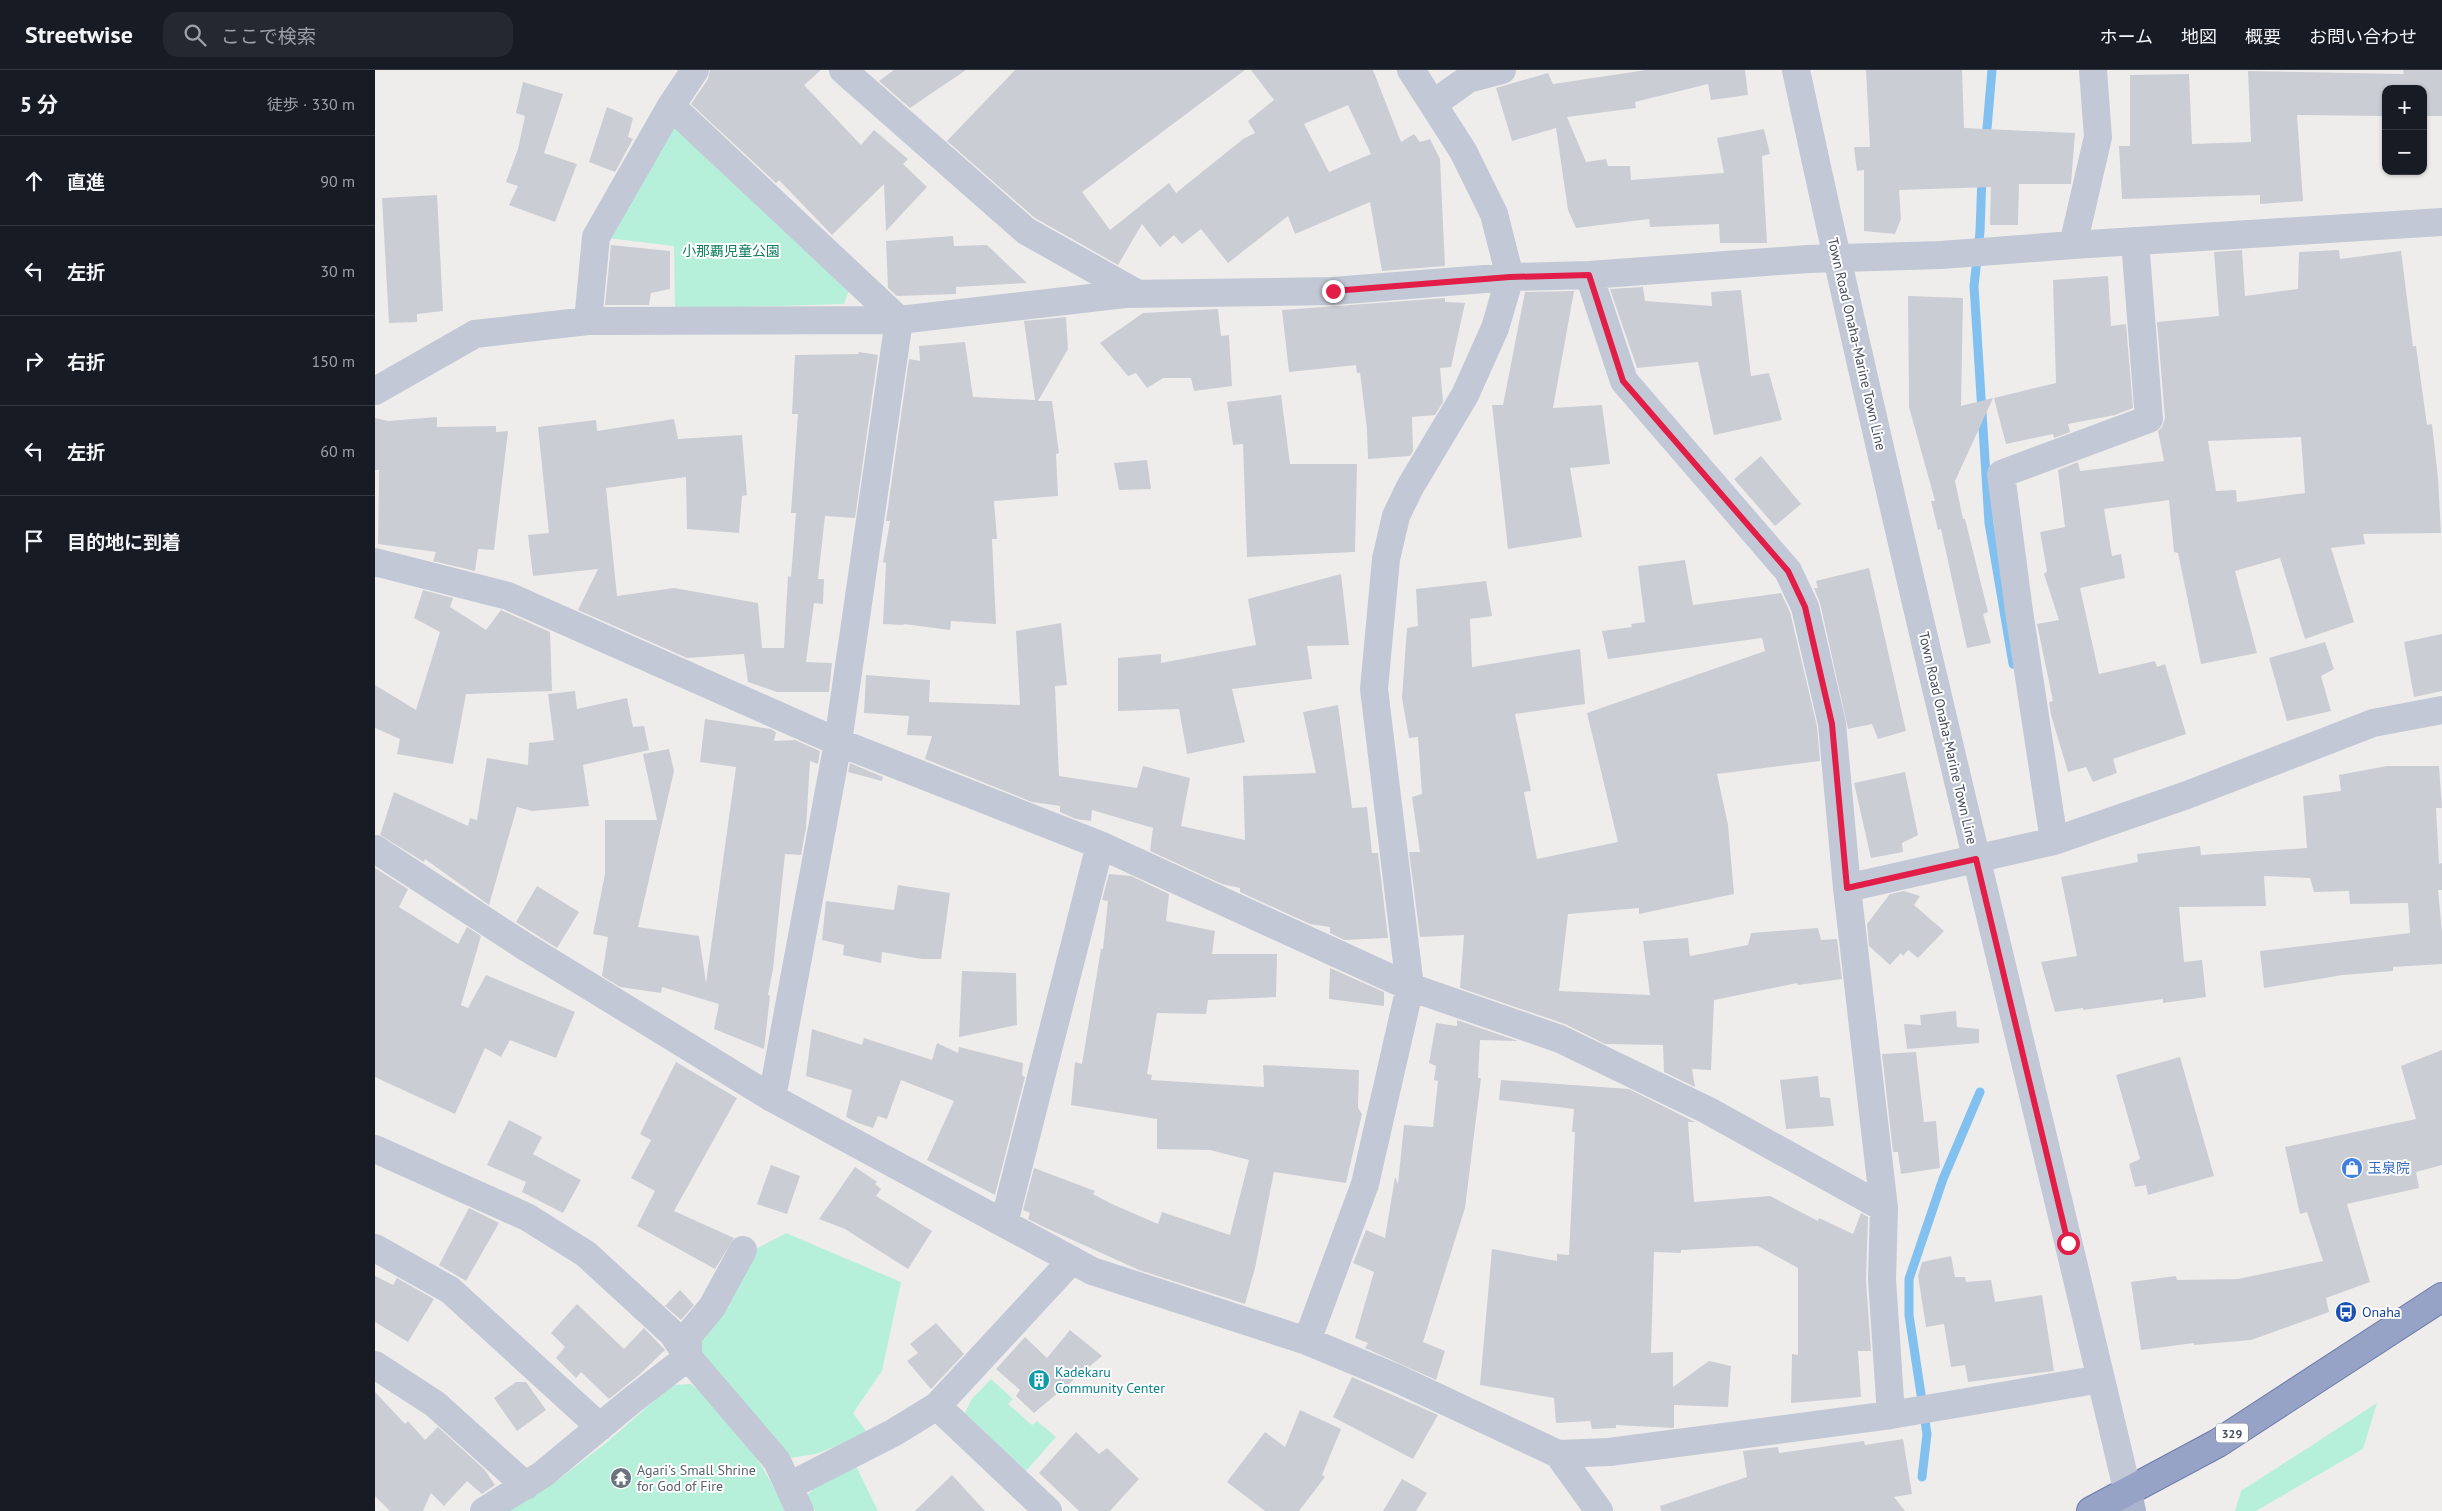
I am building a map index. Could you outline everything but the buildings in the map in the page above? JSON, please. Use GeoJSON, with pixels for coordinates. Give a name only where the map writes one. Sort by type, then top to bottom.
{"type":"FeatureCollection","features":[{"type":"Feature","properties":{"kind":"highway","name":"329"},"geometry":{"type":"LineString","coordinates":[[2091,1511],[2130,1502],[2442,1297]]}},
{"type":"Feature","properties":{"kind":"street"},"geometry":{"type":"LineString","coordinates":[[588,321],[596,237],[671,106],[695,70]]}},
{"type":"Feature","properties":{"kind":"street"},"geometry":{"type":"LineString","coordinates":[[843,70],[1026,231],[1138,294]]}},
{"type":"Feature","properties":{"kind":"street"},"geometry":{"type":"LineString","coordinates":[[1307,1341],[1365,1184],[1410,988],[1374,689],[1385,559],[1396,516],[1410,487],[1469,387],[1495,328],[1510,277],[1494,214],[1463,151],[1411,70]]}},
{"type":"Feature","properties":{"kind":"street"},"geometry":{"type":"LineString","coordinates":[[1433,104],[1468,79],[1503,70]]}},
{"type":"Feature","properties":{"kind":"street","name":"Town Road Onaha-Marine Town Line"},"geometry":{"type":"LineString","coordinates":[[1796,70],[1836,258],[1976,859],[2130,1502]]}},
{"type":"Feature","properties":{"kind":"street"},"geometry":{"type":"LineString","coordinates":[[2073,245],[2098,137],[2093,70]]}},
{"type":"Feature","properties":{"kind":"street"},"geometry":{"type":"LineString","coordinates":[[671,106],[899,320]]}},
{"type":"Feature","properties":{"kind":"street"},"geometry":{"type":"LineString","coordinates":[[375,391],[475,334],[588,321],[899,320],[1138,294],[1333,291],[1510,277],[1589,275],[1836,258],[1957,254],[2442,222]]}},
{"type":"Feature","properties":{"kind":"street"},"geometry":{"type":"LineString","coordinates":[[2055,841],[2019,611],[2001,474],[2149,419],[2135,241]]}},
{"type":"Feature","properties":{"kind":"street"},"geometry":{"type":"LineString","coordinates":[[1589,275],[1623,381],[1788,571],[1805,607],[1832,724],[1847,888],[1884,1208],[1882,1279],[1899,1413]]}},
{"type":"Feature","properties":{"kind":"street"},"geometry":{"type":"LineString","coordinates":[[772,1098],[838,742],[899,320]]}},
{"type":"Feature","properties":{"kind":"street"},"geometry":{"type":"LineString","coordinates":[[375,562],[507,596],[838,742],[1100,845],[1410,988],[1560,1039],[1707,1110],[1884,1208]]}},
{"type":"Feature","properties":{"kind":"street"},"geometry":{"type":"LineString","coordinates":[[1847,888],[2055,841],[2187,795],[2373,723],[2442,710]]}},
{"type":"Feature","properties":{"kind":"street"},"geometry":{"type":"LineString","coordinates":[[1004,1223],[1100,845]]}},
{"type":"Feature","properties":{"kind":"street"},"geometry":{"type":"LineString","coordinates":[[375,849],[525,946],[772,1098],[1092,1271],[1307,1341],[1396,1378],[1558,1454],[1609,1452],[1899,1413],[2101,1379]]}},
{"type":"Feature","properties":{"kind":"street"},"geometry":{"type":"LineString","coordinates":[[375,1148],[527,1217],[586,1254],[673,1334],[688,1357],[777,1461],[800,1511]]}},
{"type":"Feature","properties":{"kind":"street"},"geometry":{"type":"LineString","coordinates":[[375,1248],[450,1290],[600,1427]]}},
{"type":"Feature","properties":{"kind":"street"},"geometry":{"type":"LineString","coordinates":[[688,1357],[688,1336],[712,1307],[743,1250]]}},
{"type":"Feature","properties":{"kind":"street"},"geometry":{"type":"LineString","coordinates":[[789,1486],[893,1433],[937,1406],[1072,1260]]}},
{"type":"Feature","properties":{"kind":"street"},"geometry":{"type":"LineString","coordinates":[[484,1511],[543,1474],[688,1357]]}},
{"type":"Feature","properties":{"kind":"street"},"geometry":{"type":"LineString","coordinates":[[375,1365],[435,1404],[525,1486]]}},
{"type":"Feature","properties":{"kind":"street"},"geometry":{"type":"LineString","coordinates":[[937,1406],[1048,1511]]}},
{"type":"Feature","properties":{"kind":"street"},"geometry":{"type":"LineString","coordinates":[[1558,1454],[1599,1511]]}},
{"type":"Feature","properties":{"kind":"green space","name":"小那覇児童公園"},"geometry":{"type":"Polygon","coordinates":[[[673,118],[850,287],[844,304],[675,309],[674,246],[607,238],[673,118]]]}},
{"type":"Feature","properties":{"kind":"green space"},"geometry":{"type":"Polygon","coordinates":[[[786,1233],[901,1282],[882,1371],[853,1413],[868,1434],[816,1454],[790,1458],[700,1353],[698,1339],[729,1306],[750,1252],[786,1233]]]}},
{"type":"Feature","properties":{"kind":"green space"},"geometry":{"type":"Polygon","coordinates":[[[991,1379],[1013,1399],[1008,1404],[1032,1425],[1037,1421],[1056,1437],[1026,1471],[965,1413],[971,1400],[991,1379]]]}},
{"type":"Feature","properties":{"kind":"green space"},"geometry":{"type":"Polygon","coordinates":[[[691,1384],[720,1411],[745,1442],[777,1493],[785,1511],[507,1511],[554,1483],[606,1443],[672,1385],[691,1384]]]}},
{"type":"Feature","properties":{"kind":"green space"},"geometry":{"type":"Polygon","coordinates":[[[2377,1403],[2363,1449],[2256,1511],[2235,1511],[2241,1491],[2377,1403]]]}},
{"type":"Feature","properties":{"kind":"green space"},"geometry":{"type":"Polygon","coordinates":[[[855,1464],[878,1511],[815,1511],[807,1495],[820,1483],[855,1464]]]}},
{"type":"Feature","properties":{"kind":"waterway"},"geometry":{"type":"LineString","coordinates":[[1986,140],[1992,70]]}},
{"type":"Feature","properties":{"kind":"waterway"},"geometry":{"type":"LineString","coordinates":[[1982,175],[1980,232],[1974,286],[1989,523],[2013,664]]}},
{"type":"Feature","properties":{"kind":"waterway"},"geometry":{"type":"LineString","coordinates":[[1922,1477],[1927,1434],[1909,1315],[1909,1279],[1943,1179],[1980,1092]]}},
{"type":"Feature","properties":{"kind":"place","name":"玉泉院"},"geometry":{"type":"Point","coordinates":[2352,1168]}},
{"type":"Feature","properties":{"kind":"place","name":"Onaha"},"geometry":{"type":"Point","coordinates":[2346,1312]}},
{"type":"Feature","properties":{"kind":"place","name":"Kadekaru Community Center"},"geometry":{"type":"Point","coordinates":[1039,1380]}},
{"type":"Feature","properties":{"kind":"place","name":"Agari's Small Shrine for God of Fire"},"geometry":{"type":"Point","coordinates":[621,1478]}},
{"type":"Feature","properties":{"kind":"route"},"geometry":{"type":"LineString","coordinates":[[1333,291],[1510,277],[1589,275],[1623,381],[1788,571],[1805,607],[1832,724],[1847,888],[1976,859],[2068,1243]]}}]}
